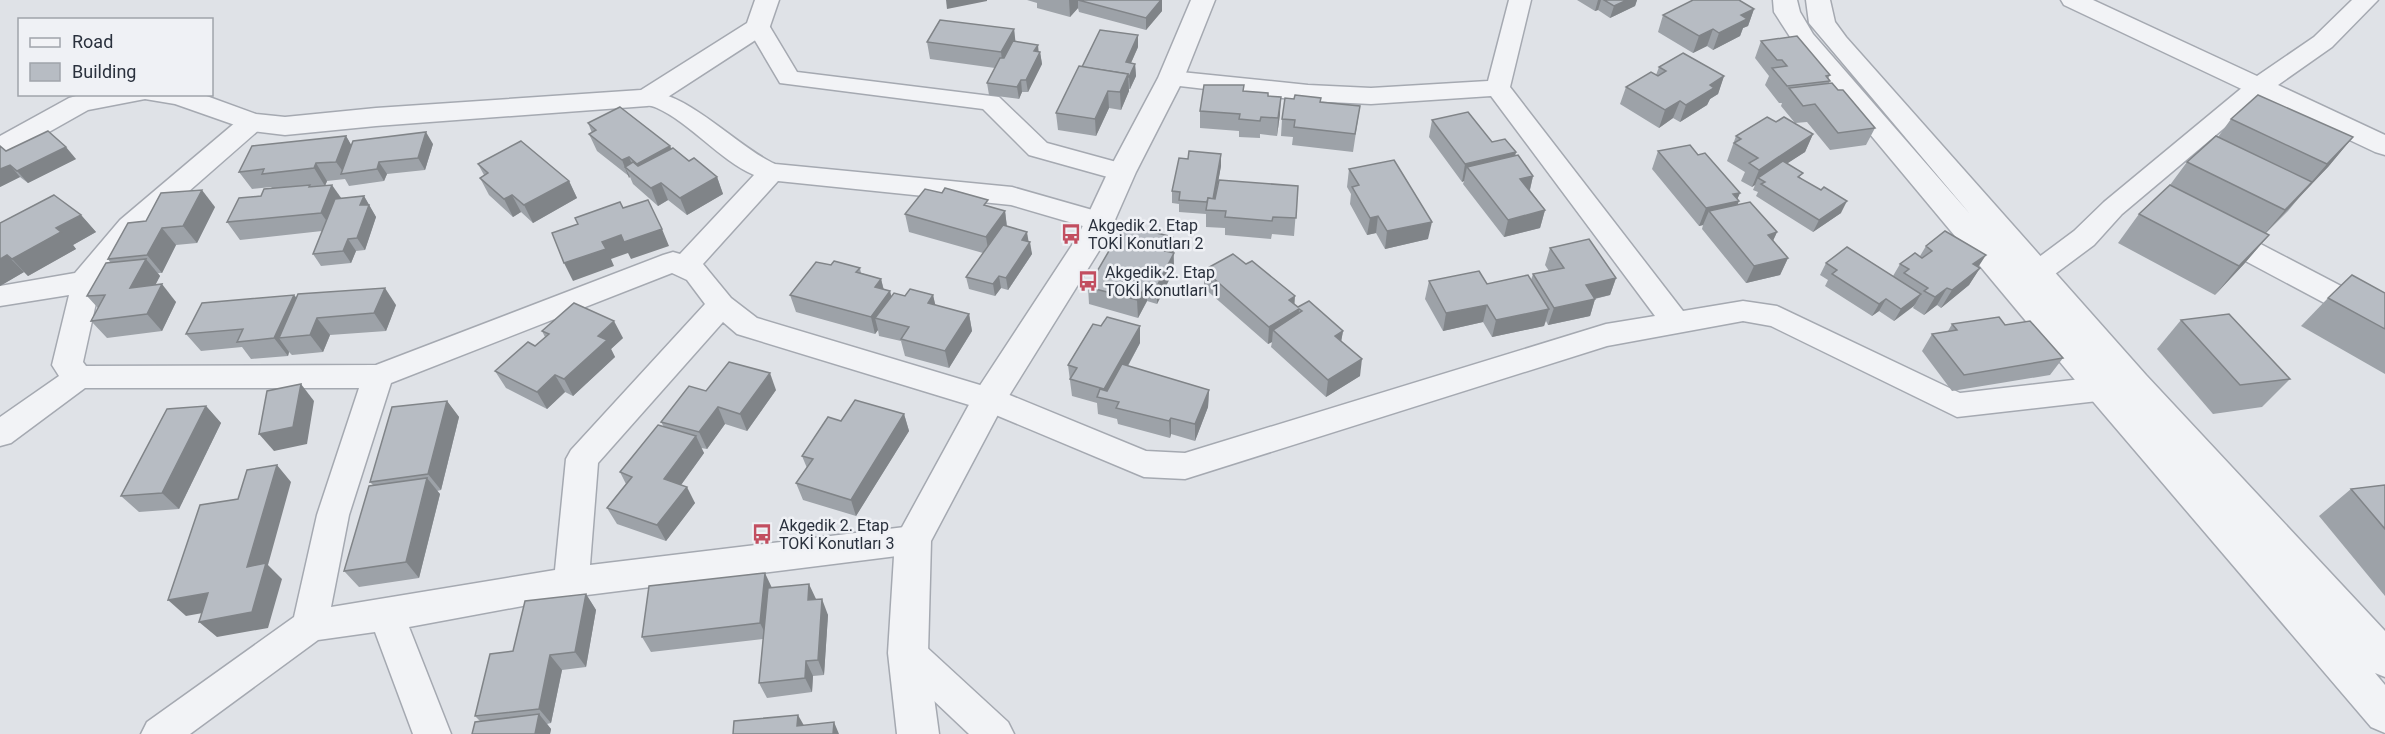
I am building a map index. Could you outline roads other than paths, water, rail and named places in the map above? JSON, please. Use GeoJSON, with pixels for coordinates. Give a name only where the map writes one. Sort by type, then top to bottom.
{"type":"FeatureCollection","features":[{"type":"Feature","properties":{"kind":"street"},"geometry":{"type":"LineString","coordinates":[[647,98],[759,27],[766,0]]}},
{"type":"Feature","properties":{"kind":"street"},"geometry":{"type":"LineString","coordinates":[[918,734],[908,654],[913,540],[989,399],[1070,277],[1100,222],[1122,172],[1171,78],[1203,0]]}},
{"type":"Feature","properties":{"kind":"street"},"geometry":{"type":"LineString","coordinates":[[1498,88],[1520,0]]}},
{"type":"Feature","properties":{"kind":"street"},"geometry":{"type":"LineString","coordinates":[[1785,0],[1787,12],[1803,38],[2118,387],[2383,653]]}},
{"type":"Feature","properties":{"kind":"street"},"geometry":{"type":"LineString","coordinates":[[1818,0],[1822,23],[2037,273],[2118,387],[2385,714]]}},
{"type":"Feature","properties":{"kind":"street"},"geometry":{"type":"LineString","coordinates":[[2073,0],[2385,146]]}},
{"type":"Feature","properties":{"kind":"street"},"geometry":{"type":"LineString","coordinates":[[2037,273],[2085,238],[2094,226],[2146,196],[2258,87],[2323,42],[2366,0]]}},
{"type":"Feature","properties":{"kind":"street"},"geometry":{"type":"LineString","coordinates":[[759,27],[789,78],[990,102],[1038,148],[1122,172]]}},
{"type":"Feature","properties":{"kind":"street"},"geometry":{"type":"LineString","coordinates":[[1171,78],[1308,93],[1371,96],[1498,88]]}},
{"type":"Feature","properties":{"kind":"street"},"geometry":{"type":"LineString","coordinates":[[1498,88],[1675,322]]}},
{"type":"Feature","properties":{"kind":"street"},"geometry":{"type":"LineString","coordinates":[[0,148],[79,104],[117,96]]}},
{"type":"Feature","properties":{"kind":"street"},"geometry":{"type":"LineString","coordinates":[[179,96],[252,122],[285,126],[398,115],[647,98],[661,100],[748,162],[771,172],[811,174],[1012,196],[1100,222]]}},
{"type":"Feature","properties":{"kind":"street"},"geometry":{"type":"LineString","coordinates":[[79,376],[67,365],[82,303],[84,282],[130,227],[252,122]]}},
{"type":"Feature","properties":{"kind":"street"},"geometry":{"type":"LineString","coordinates":[[686,266],[771,172]]}},
{"type":"Feature","properties":{"kind":"street"},"geometry":{"type":"LineString","coordinates":[[2198,223],[2385,322]]}},
{"type":"Feature","properties":{"kind":"street"},"geometry":{"type":"LineString","coordinates":[[0,434],[79,376],[378,376],[673,262],[697,273],[721,304],[747,326],[989,399],[1144,464],[1185,466],[1606,335],[1743,311],[1778,317],[1957,405],[2118,387]]}},
{"type":"Feature","properties":{"kind":"street"},"geometry":{"type":"LineString","coordinates":[[0,296],[84,282]]}},
{"type":"Feature","properties":{"kind":"street"},"geometry":{"type":"LineString","coordinates":[[571,582],[582,459],[721,304]]}},
{"type":"Feature","properties":{"kind":"street"},"geometry":{"type":"LineString","coordinates":[[310,626],[333,515],[378,376]]}},
{"type":"Feature","properties":{"kind":"street"},"geometry":{"type":"LineString","coordinates":[[160,734],[310,626],[388,615],[571,582],[913,540]]}},
{"type":"Feature","properties":{"kind":"street"},"geometry":{"type":"LineString","coordinates":[[388,615],[398,649],[432,734]]}},
{"type":"Feature","properties":{"kind":"street"},"geometry":{"type":"LineString","coordinates":[[908,654],[994,734]]}},
{"type":"Feature","properties":{"kind":"place","name":"Akgedik 2. Etap TOKİ Konutları 2"},"geometry":{"type":"Point","coordinates":[1071,234]}},
{"type":"Feature","properties":{"kind":"place","name":"Akgedik 2. Etap TOKİ Konutları 1"},"geometry":{"type":"Point","coordinates":[1088,281]}},
{"type":"Feature","properties":{"kind":"place","name":"Akgedik 2. Etap TOKİ Konutları 3"},"geometry":{"type":"Point","coordinates":[762,534]}}]}
